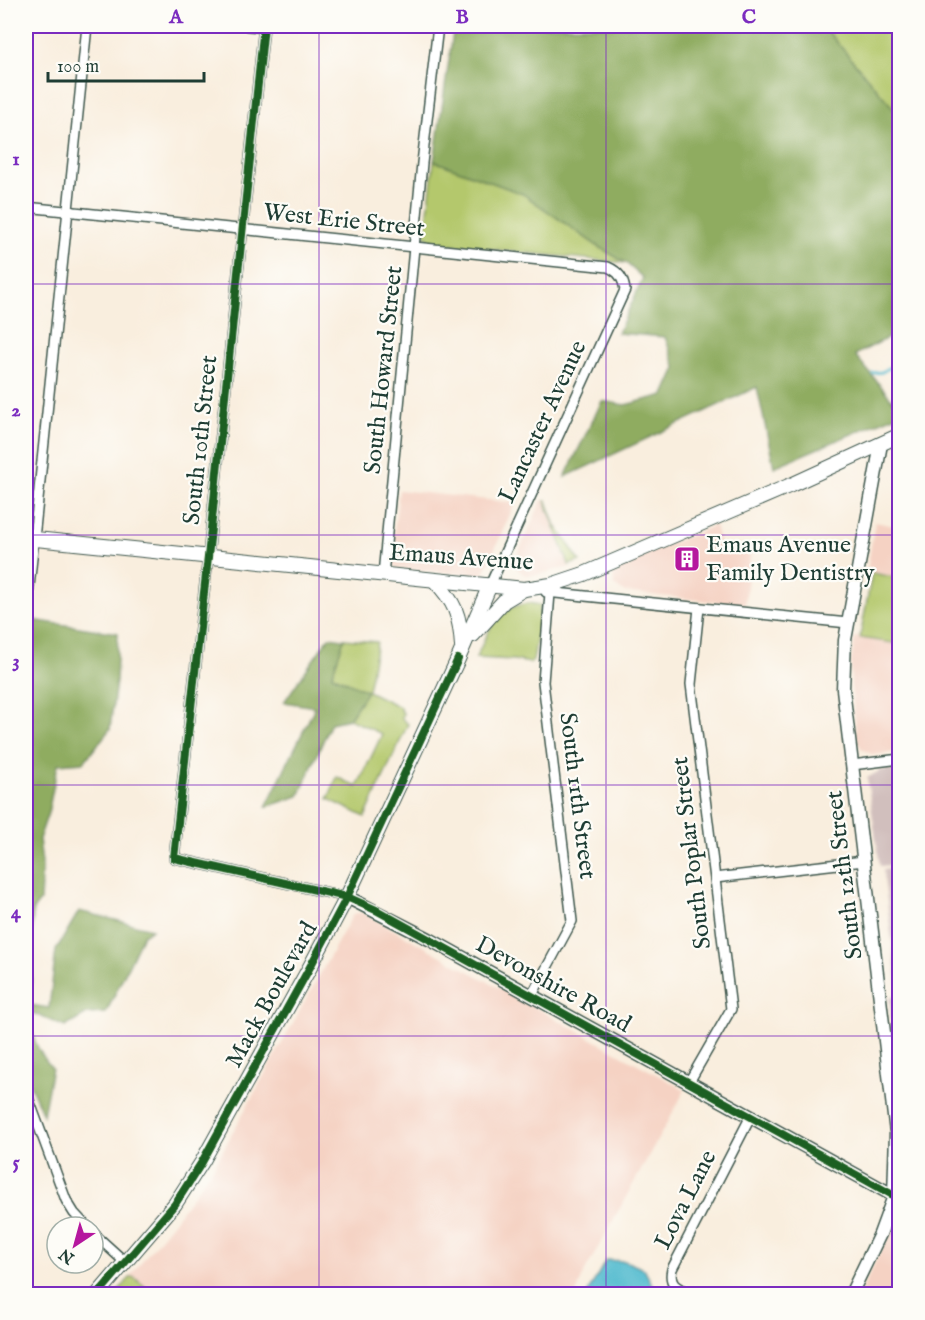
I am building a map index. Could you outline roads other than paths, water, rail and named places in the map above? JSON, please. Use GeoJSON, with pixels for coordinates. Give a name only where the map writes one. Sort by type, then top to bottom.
{"type":"FeatureCollection","features":[{"type":"Feature","properties":{"kind":"main road","name":"Emaus Avenue"},"geometry":{"type":"LineString","coordinates":[[29,538],[524,589],[551,585],[584,574],[791,485],[900,435]]}},
{"type":"Feature","properties":{"kind":"main road"},"geometry":{"type":"LineString","coordinates":[[434,580],[449,595],[457,609],[462,648]]}},
{"type":"Feature","properties":{"kind":"main road","name":"Mack Boulevard"},"geometry":{"type":"LineString","coordinates":[[98,1294],[175,1204],[202,1162],[310,967],[346,897],[490,585]]}},
{"type":"Feature","properties":{"kind":"main road"},"geometry":{"type":"LineString","coordinates":[[462,648],[504,602],[524,589]]}},
{"type":"Feature","properties":{"kind":"street"},"geometry":{"type":"LineString","coordinates":[[26,616],[29,538],[68,211],[87,26]]}},
{"type":"Feature","properties":{"kind":"street"},"geometry":{"type":"LineString","coordinates":[[248,26],[264,26]]}},
{"type":"Feature","properties":{"kind":"street","name":"South 10th Street"},"geometry":{"type":"LineString","coordinates":[[174,858],[264,26]]}},
{"type":"Feature","properties":{"kind":"street","name":"South Howard Street"},"geometry":{"type":"LineString","coordinates":[[383,575],[416,249],[422,164],[438,26]]}},
{"type":"Feature","properties":{"kind":"street","name":"West Erie Street"},"geometry":{"type":"LineString","coordinates":[[26,207],[608,267],[620,274]]}},
{"type":"Feature","properties":{"kind":"street","name":"Lancaster Avenue"},"geometry":{"type":"LineString","coordinates":[[490,585],[625,290],[620,274]]}},
{"type":"Feature","properties":{"kind":"street","name":"South 12th Street"},"geometry":{"type":"LineString","coordinates":[[851,1294],[897,1197],[896,1133],[843,689],[843,664],[848,623],[881,444]]}},
{"type":"Feature","properties":{"kind":"street"},"geometry":{"type":"LineString","coordinates":[[524,589],[848,623]]}},
{"type":"Feature","properties":{"kind":"street","name":"South 11th Street"},"geometry":{"type":"LineString","coordinates":[[532,995],[572,921],[543,682],[550,592]]}},
{"type":"Feature","properties":{"kind":"street","name":"South Poplar Street"},"geometry":{"type":"LineString","coordinates":[[689,1082],[731,1009],[691,684],[699,608]]}},
{"type":"Feature","properties":{"kind":"street"},"geometry":{"type":"LineString","coordinates":[[852,765],[900,759]]}},
{"type":"Feature","properties":{"kind":"street","name":"Devonshire Road"},"geometry":{"type":"LineString","coordinates":[[174,858],[346,897],[392,919],[532,995],[897,1197]]}},
{"type":"Feature","properties":{"kind":"street"},"geometry":{"type":"LineString","coordinates":[[715,878],[864,861]]}},
{"type":"Feature","properties":{"kind":"street"},"geometry":{"type":"LineString","coordinates":[[26,1092],[66,1200],[76,1215]]}},
{"type":"Feature","properties":{"kind":"street","name":"Lova Lane"},"geometry":{"type":"LineString","coordinates":[[692,1294],[673,1283],[670,1279],[672,1269],[751,1116]]}},
{"type":"Feature","properties":{"kind":"street"},"geometry":{"type":"LineString","coordinates":[[105,1244],[125,1262]]}},
{"type":"Feature","properties":{"kind":"water"},"geometry":{"type":"Polygon","coordinates":[[[606,1260],[625,1261],[644,1269],[657,1294],[587,1294],[606,1260]]]}},
{"type":"Feature","properties":{"kind":"waterway"},"geometry":{"type":"LineString","coordinates":[[873,373],[882,372],[900,361]]}},
{"type":"Feature","properties":{"kind":"place","name":"Emaus Avenue Family Dentistry"},"geometry":{"type":"Point","coordinates":[687,559]}}]}
